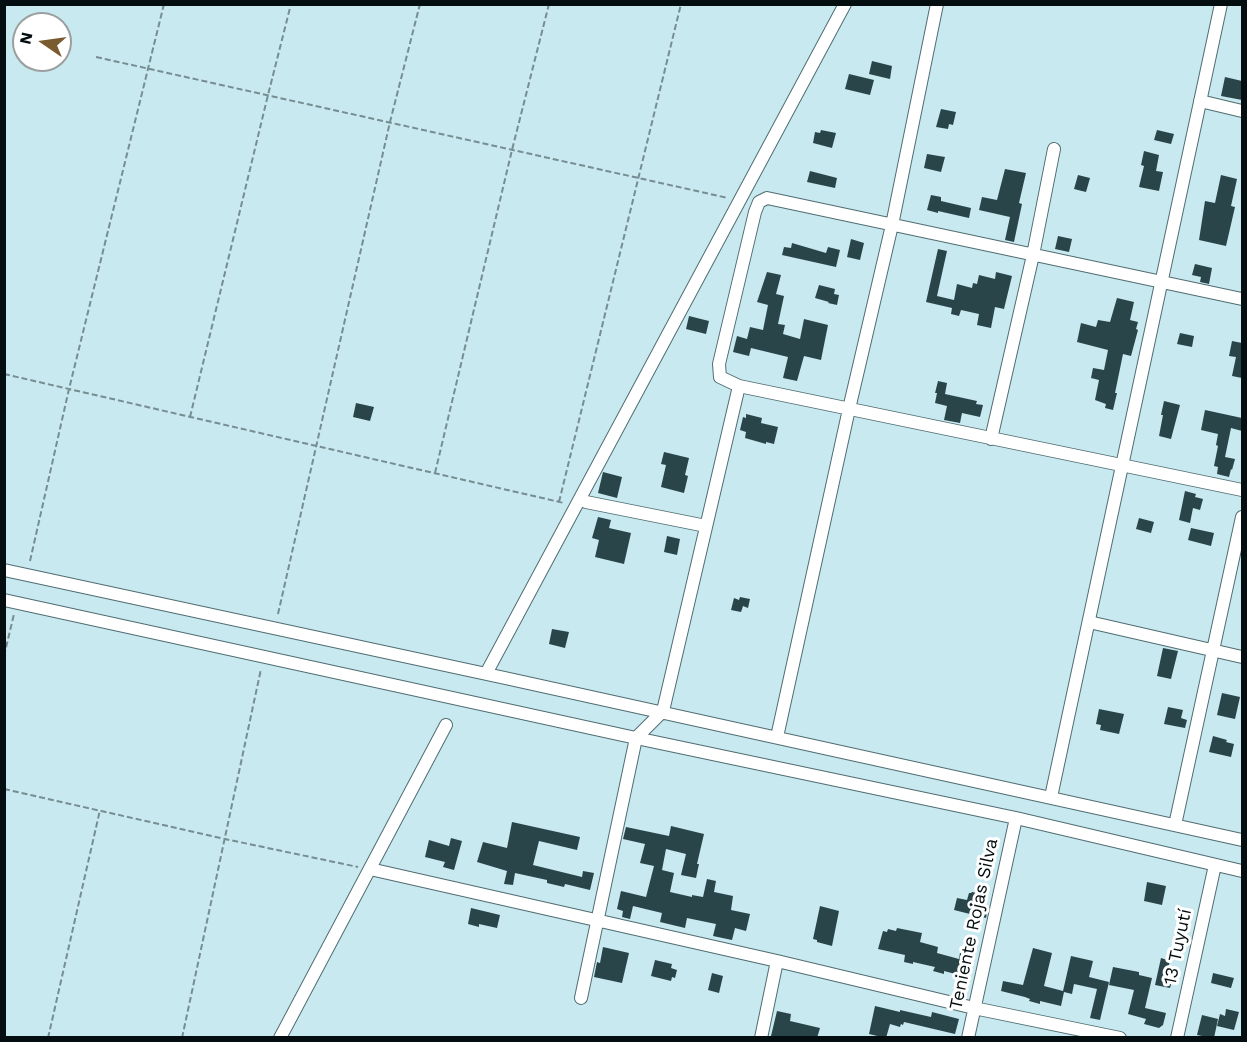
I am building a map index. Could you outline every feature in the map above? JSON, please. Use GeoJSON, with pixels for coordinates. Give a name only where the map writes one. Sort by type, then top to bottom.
{"type":"FeatureCollection","features":[{"type":"Feature","properties":{"kind":"street"},"geometry":{"type":"LineString","coordinates":[[488,670],[581,504],[845,4]]}},
{"type":"Feature","properties":{"kind":"street"},"geometry":{"type":"LineString","coordinates":[[777,737],[892,225],[937,4]]}},
{"type":"Feature","properties":{"kind":"street"},"geometry":{"type":"LineString","coordinates":[[1051,798],[1221,4]]}},
{"type":"Feature","properties":{"kind":"street"},"geometry":{"type":"LineString","coordinates":[[1200,101],[1242,111]]}},
{"type":"Feature","properties":{"kind":"street"},"geometry":{"type":"LineString","coordinates":[[991,439],[1033,255],[1054,149]]}},
{"type":"Feature","properties":{"kind":"street"},"geometry":{"type":"LineString","coordinates":[[1242,299],[767,198],[759,202],[755,212],[719,364],[720,377],[739,387],[1242,490]]}},
{"type":"Feature","properties":{"kind":"street"},"geometry":{"type":"LineString","coordinates":[[582,998],[636,738],[662,712],[739,387]]}},
{"type":"Feature","properties":{"kind":"street"},"geometry":{"type":"LineString","coordinates":[[581,504],[706,526]]}},
{"type":"Feature","properties":{"kind":"street"},"geometry":{"type":"LineString","coordinates":[[1175,825],[1242,517]]}},
{"type":"Feature","properties":{"kind":"street"},"geometry":{"type":"LineString","coordinates":[[4,570],[1242,840]]}},
{"type":"Feature","properties":{"kind":"street"},"geometry":{"type":"LineString","coordinates":[[4,600],[636,738],[1016,818],[1242,871]]}},
{"type":"Feature","properties":{"kind":"street"},"geometry":{"type":"LineString","coordinates":[[1089,622],[1242,657]]}},
{"type":"Feature","properties":{"kind":"street"},"geometry":{"type":"LineString","coordinates":[[280,1038],[446,725]]}},
{"type":"Feature","properties":{"kind":"street","name":"Teniente Rojas Silva"},"geometry":{"type":"LineString","coordinates":[[968,1038],[1016,818]]}},
{"type":"Feature","properties":{"kind":"street","name":"13 Tuyutí"},"geometry":{"type":"LineString","coordinates":[[1177,1038],[1215,865]]}},
{"type":"Feature","properties":{"kind":"street"},"geometry":{"type":"LineString","coordinates":[[370,869],[777,960],[974,1008],[1120,1038]]}},
{"type":"Feature","properties":{"kind":"street"},"geometry":{"type":"LineString","coordinates":[[761,1038],[777,960]]}},
{"type":"Feature","properties":{"kind":"path"},"geometry":{"type":"LineString","coordinates":[[30,561],[69,389],[164,4]]}},
{"type":"Feature","properties":{"kind":"path"},"geometry":{"type":"LineString","coordinates":[[190,417],[291,4]]}},
{"type":"Feature","properties":{"kind":"path"},"geometry":{"type":"LineString","coordinates":[[278,614],[390,122],[420,4]]}},
{"type":"Feature","properties":{"kind":"path"},"geometry":{"type":"LineString","coordinates":[[435,473],[549,4]]}},
{"type":"Feature","properties":{"kind":"path"},"geometry":{"type":"LineString","coordinates":[[559,502],[681,4]]}},
{"type":"Feature","properties":{"kind":"path"},"geometry":{"type":"LineString","coordinates":[[96,57],[740,201]]}},
{"type":"Feature","properties":{"kind":"path"},"geometry":{"type":"LineString","coordinates":[[4,374],[559,502],[581,504]]}},
{"type":"Feature","properties":{"kind":"path"},"geometry":{"type":"LineString","coordinates":[[4,656],[14,614]]}},
{"type":"Feature","properties":{"kind":"path"},"geometry":{"type":"LineString","coordinates":[[182,1038],[261,669]]}},
{"type":"Feature","properties":{"kind":"path"},"geometry":{"type":"LineString","coordinates":[[4,789],[370,869]]}},
{"type":"Feature","properties":{"kind":"path"},"geometry":{"type":"LineString","coordinates":[[48,1038],[100,810]]}},
{"type":"Feature","properties":{"kind":"building"},"geometry":{"type":"Polygon","coordinates":[[[872,61],[892,66],[890,79],[869,74],[872,61]]]}},
{"type":"Feature","properties":{"kind":"building"},"geometry":{"type":"Polygon","coordinates":[[[849,74],[874,80],[870,95],[845,89],[849,74]]]}},
{"type":"Feature","properties":{"kind":"building"},"geometry":{"type":"Polygon","coordinates":[[[1225,77],[1242,81],[1242,100],[1221,96],[1225,77]]]}},
{"type":"Feature","properties":{"kind":"building"},"geometry":{"type":"Polygon","coordinates":[[[941,109],[956,112],[953,125],[949,124],[948,129],[936,127],[941,109]]]}},
{"type":"Feature","properties":{"kind":"building"},"geometry":{"type":"Polygon","coordinates":[[[821,130],[836,133],[832,148],[813,143],[815,132],[820,133],[821,130]]]}},
{"type":"Feature","properties":{"kind":"building"},"geometry":{"type":"Polygon","coordinates":[[[1157,130],[1174,134],[1171,144],[1154,140],[1157,130]]]}},
{"type":"Feature","properties":{"kind":"building"},"geometry":{"type":"Polygon","coordinates":[[[1144,151],[1159,155],[1156,171],[1163,172],[1159,191],[1139,187],[1144,166],[1141,165],[1144,151]]]}},
{"type":"Feature","properties":{"kind":"building"},"geometry":{"type":"Polygon","coordinates":[[[927,154],[945,157],[941,172],[924,168],[927,154]]]}},
{"type":"Feature","properties":{"kind":"building"},"geometry":{"type":"Polygon","coordinates":[[[1005,169],[1026,173],[1014,242],[1005,240],[1010,217],[979,210],[982,197],[997,200],[1005,169]]]}},
{"type":"Feature","properties":{"kind":"building"},"geometry":{"type":"Polygon","coordinates":[[[810,171],[837,178],[835,188],[807,182],[810,171]]]}},
{"type":"Feature","properties":{"kind":"building"},"geometry":{"type":"Polygon","coordinates":[[[1078,175],[1090,178],[1086,192],[1074,189],[1078,175]]]}},
{"type":"Feature","properties":{"kind":"building"},"geometry":{"type":"Polygon","coordinates":[[[1221,175],[1237,179],[1231,206],[1235,207],[1226,246],[1199,240],[1205,201],[1215,203],[1221,175]]]}},
{"type":"Feature","properties":{"kind":"building"},"geometry":{"type":"Polygon","coordinates":[[[931,195],[941,197],[941,201],[971,208],[969,218],[927,210],[931,195]]]}},
{"type":"Feature","properties":{"kind":"building"},"geometry":{"type":"Polygon","coordinates":[[[1058,236],[1072,239],[1069,252],[1055,249],[1058,236]]]}},
{"type":"Feature","properties":{"kind":"building"},"geometry":{"type":"Polygon","coordinates":[[[851,239],[864,243],[860,260],[847,257],[851,239]]]}},
{"type":"Feature","properties":{"kind":"building"},"geometry":{"type":"Polygon","coordinates":[[[792,243],[826,253],[828,247],[840,250],[836,267],[782,255],[784,247],[791,248],[792,243]]]}},
{"type":"Feature","properties":{"kind":"building"},"geometry":{"type":"Polygon","coordinates":[[[938,249],[947,251],[937,296],[954,300],[957,284],[972,288],[973,283],[977,284],[979,275],[995,279],[996,272],[1012,276],[1004,309],[995,307],[991,328],[977,325],[979,314],[961,310],[959,316],[951,314],[952,308],[926,302],[938,249]]]}},
{"type":"Feature","properties":{"kind":"building"},"geometry":{"type":"Polygon","coordinates":[[[1195,264],[1212,268],[1209,284],[1200,282],[1201,277],[1192,275],[1195,264]]]}},
{"type":"Feature","properties":{"kind":"building"},"geometry":{"type":"Polygon","coordinates":[[[767,272],[781,275],[776,294],[784,296],[778,324],[785,325],[783,334],[800,339],[804,319],[828,325],[821,360],[804,356],[797,381],[783,378],[788,357],[751,348],[749,356],[733,352],[737,336],[747,339],[750,327],[763,330],[768,305],[757,302],[767,272]]]}},
{"type":"Feature","properties":{"kind":"building"},"geometry":{"type":"Polygon","coordinates":[[[819,285],[835,289],[834,294],[839,295],[837,305],[815,298],[819,285]]]}},
{"type":"Feature","properties":{"kind":"building"},"geometry":{"type":"Polygon","coordinates":[[[1117,298],[1134,302],[1130,320],[1138,322],[1136,329],[1138,330],[1131,356],[1123,354],[1113,410],[1105,408],[1106,404],[1095,400],[1099,380],[1091,378],[1093,368],[1104,370],[1108,350],[1077,342],[1081,323],[1096,327],[1098,320],[1110,322],[1117,298]]]}},
{"type":"Feature","properties":{"kind":"building"},"geometry":{"type":"Polygon","coordinates":[[[689,316],[709,321],[706,334],[686,329],[689,316]]]}},
{"type":"Feature","properties":{"kind":"building"},"geometry":{"type":"Polygon","coordinates":[[[1180,333],[1194,336],[1192,347],[1177,344],[1180,333]]]}},
{"type":"Feature","properties":{"kind":"building"},"geometry":{"type":"Polygon","coordinates":[[[1232,341],[1242,343],[1242,378],[1232,376],[1236,357],[1229,356],[1232,341]]]}},
{"type":"Feature","properties":{"kind":"building"},"geometry":{"type":"Polygon","coordinates":[[[938,381],[947,383],[945,394],[977,401],[976,404],[983,405],[980,417],[962,413],[960,423],[944,420],[947,406],[935,403],[938,381]]]}},
{"type":"Feature","properties":{"kind":"building"},"geometry":{"type":"Polygon","coordinates":[[[1164,401],[1180,405],[1171,439],[1159,436],[1164,401]]]}},
{"type":"Feature","properties":{"kind":"building"},"geometry":{"type":"Polygon","coordinates":[[[356,403],[374,407],[370,421],[353,417],[356,403]]]}},
{"type":"Feature","properties":{"kind":"building"},"geometry":{"type":"Polygon","coordinates":[[[1205,410],[1242,418],[1242,431],[1231,428],[1225,457],[1235,459],[1229,477],[1217,474],[1218,467],[1214,466],[1218,434],[1201,430],[1205,410]]]}},
{"type":"Feature","properties":{"kind":"building"},"geometry":{"type":"Polygon","coordinates":[[[746,414],[762,418],[761,423],[778,427],[774,444],[745,438],[746,432],[740,430],[746,414]]]}},
{"type":"Feature","properties":{"kind":"building"},"geometry":{"type":"Polygon","coordinates":[[[664,452],[689,458],[684,493],[661,487],[666,465],[661,464],[664,452]]]}},
{"type":"Feature","properties":{"kind":"building"},"geometry":{"type":"Polygon","coordinates":[[[603,472],[622,477],[617,498],[598,493],[603,472]]]}},
{"type":"Feature","properties":{"kind":"building"},"geometry":{"type":"Polygon","coordinates":[[[1185,491],[1203,499],[1200,510],[1193,508],[1190,523],[1179,520],[1185,491]]]}},
{"type":"Feature","properties":{"kind":"building"},"geometry":{"type":"Polygon","coordinates":[[[598,517],[611,520],[609,528],[631,533],[624,564],[595,557],[599,540],[592,538],[598,517]]]}},
{"type":"Feature","properties":{"kind":"building"},"geometry":{"type":"Polygon","coordinates":[[[1139,518],[1154,522],[1151,533],[1136,529],[1139,518]]]}},
{"type":"Feature","properties":{"kind":"building"},"geometry":{"type":"Polygon","coordinates":[[[1191,528],[1214,533],[1211,546],[1188,540],[1191,528]]]}},
{"type":"Feature","properties":{"kind":"building"},"geometry":{"type":"Polygon","coordinates":[[[667,536],[680,539],[677,555],[664,552],[667,536]]]}},
{"type":"Feature","properties":{"kind":"building"},"geometry":{"type":"Polygon","coordinates":[[[740,597],[750,599],[748,608],[743,606],[741,612],[731,610],[734,598],[739,600],[740,597]]]}},
{"type":"Feature","properties":{"kind":"building"},"geometry":{"type":"Polygon","coordinates":[[[552,629],[569,632],[565,648],[549,644],[552,629]]]}},
{"type":"Feature","properties":{"kind":"building"},"geometry":{"type":"Polygon","coordinates":[[[1163,648],[1178,651],[1171,679],[1157,676],[1163,648]]]}},
{"type":"Feature","properties":{"kind":"building"},"geometry":{"type":"Polygon","coordinates":[[[1222,693],[1240,697],[1235,719],[1217,715],[1222,693]]]}},
{"type":"Feature","properties":{"kind":"building"},"geometry":{"type":"Polygon","coordinates":[[[1168,707],[1183,710],[1181,718],[1187,720],[1185,728],[1164,724],[1168,707]]]}},
{"type":"Feature","properties":{"kind":"building"},"geometry":{"type":"Polygon","coordinates":[[[1099,709],[1124,714],[1119,734],[1100,730],[1101,725],[1096,724],[1099,709]]]}},
{"type":"Feature","properties":{"kind":"building"},"geometry":{"type":"Polygon","coordinates":[[[1213,736],[1234,744],[1231,757],[1209,752],[1213,736]]]}},
{"type":"Feature","properties":{"kind":"building"},"geometry":{"type":"Polygon","coordinates":[[[512,822],[580,837],[577,850],[539,841],[533,865],[582,877],[583,871],[594,873],[590,890],[565,884],[564,887],[547,883],[547,880],[515,873],[513,885],[504,884],[507,871],[477,862],[483,842],[507,848],[512,822]]]}},
{"type":"Feature","properties":{"kind":"building"},"geometry":{"type":"Polygon","coordinates":[[[671,826],[704,834],[696,878],[681,875],[686,854],[666,849],[662,870],[674,873],[670,892],[703,897],[707,879],[716,881],[714,892],[733,896],[731,910],[750,914],[746,931],[735,928],[732,940],[713,936],[716,924],[687,918],[685,928],[660,922],[662,913],[633,906],[630,919],[622,917],[623,911],[617,909],[621,891],[646,897],[654,866],[640,863],[645,844],[623,839],[626,827],[669,836],[671,826]]]}},
{"type":"Feature","properties":{"kind":"building"},"geometry":{"type":"Polygon","coordinates":[[[451,838],[462,841],[454,870],[443,867],[445,862],[425,857],[429,840],[449,846],[451,838]]]}},
{"type":"Feature","properties":{"kind":"building"},"geometry":{"type":"Polygon","coordinates":[[[1147,882],[1166,886],[1162,905],[1144,901],[1147,882]]]}},
{"type":"Feature","properties":{"kind":"building"},"geometry":{"type":"Polygon","coordinates":[[[969,893],[981,894],[978,905],[988,908],[986,918],[954,910],[957,898],[967,900],[969,893]]]}},
{"type":"Feature","properties":{"kind":"building"},"geometry":{"type":"Polygon","coordinates":[[[820,906],[839,911],[832,946],[813,939],[820,906]]]}},
{"type":"Feature","properties":{"kind":"building"},"geometry":{"type":"Polygon","coordinates":[[[471,908],[500,915],[497,928],[468,924],[471,908]]]}},
{"type":"Feature","properties":{"kind":"building"},"geometry":{"type":"Polygon","coordinates":[[[897,928],[922,933],[920,942],[938,947],[937,953],[959,959],[960,953],[973,956],[967,977],[944,971],[944,974],[933,971],[935,967],[904,962],[905,955],[878,949],[883,931],[887,932],[888,929],[896,931],[897,928]]]}},
{"type":"Feature","properties":{"kind":"building"},"geometry":{"type":"Polygon","coordinates":[[[603,947],[629,953],[622,983],[594,977],[603,947]]]}},
{"type":"Feature","properties":{"kind":"building"},"geometry":{"type":"Polygon","coordinates":[[[1033,948],[1052,953],[1044,986],[1063,991],[1071,956],[1093,961],[1089,977],[1109,982],[1100,1020],[1090,1018],[1097,989],[1074,984],[1072,994],[1064,992],[1061,1006],[1040,1001],[1040,1004],[1029,1001],[1030,999],[1025,997],[1001,991],[1003,981],[1023,985],[1033,948]]]}},
{"type":"Feature","properties":{"kind":"building"},"geometry":{"type":"Polygon","coordinates":[[[1161,958],[1170,961],[1166,975],[1173,977],[1170,988],[1155,985],[1161,958]]]}},
{"type":"Feature","properties":{"kind":"building"},"geometry":{"type":"Polygon","coordinates":[[[655,960],[672,964],[671,968],[677,970],[675,978],[672,977],[671,981],[651,976],[655,960]]]}},
{"type":"Feature","properties":{"kind":"building"},"geometry":{"type":"Polygon","coordinates":[[[1113,967],[1139,972],[1139,975],[1152,978],[1145,1008],[1166,1013],[1163,1025],[1159,1028],[1144,1024],[1146,1019],[1128,1014],[1134,990],[1109,985],[1113,967]]]}},
{"type":"Feature","properties":{"kind":"building"},"geometry":{"type":"Polygon","coordinates":[[[712,973],[723,976],[719,993],[708,990],[712,973]]]}},
{"type":"Feature","properties":{"kind":"building"},"geometry":{"type":"Polygon","coordinates":[[[1213,973],[1234,978],[1231,988],[1211,983],[1213,973]]]}},
{"type":"Feature","properties":{"kind":"building"},"geometry":{"type":"Polygon","coordinates":[[[875,1006],[931,1017],[932,1012],[959,1019],[955,1034],[904,1022],[900,1027],[890,1024],[886,1038],[869,1034],[875,1006]]]}},
{"type":"Feature","properties":{"kind":"building"},"geometry":{"type":"Polygon","coordinates":[[[1226,1009],[1239,1012],[1234,1030],[1217,1026],[1220,1014],[1225,1016],[1226,1009]]]}},
{"type":"Feature","properties":{"kind":"building"},"geometry":{"type":"Polygon","coordinates":[[[777,1011],[791,1014],[790,1021],[820,1028],[817,1038],[771,1036],[777,1011]]]}},
{"type":"Feature","properties":{"kind":"building"},"geometry":{"type":"Polygon","coordinates":[[[1202,1015],[1218,1019],[1214,1038],[1202,1038],[1197,1035],[1202,1015]]]}}]}
